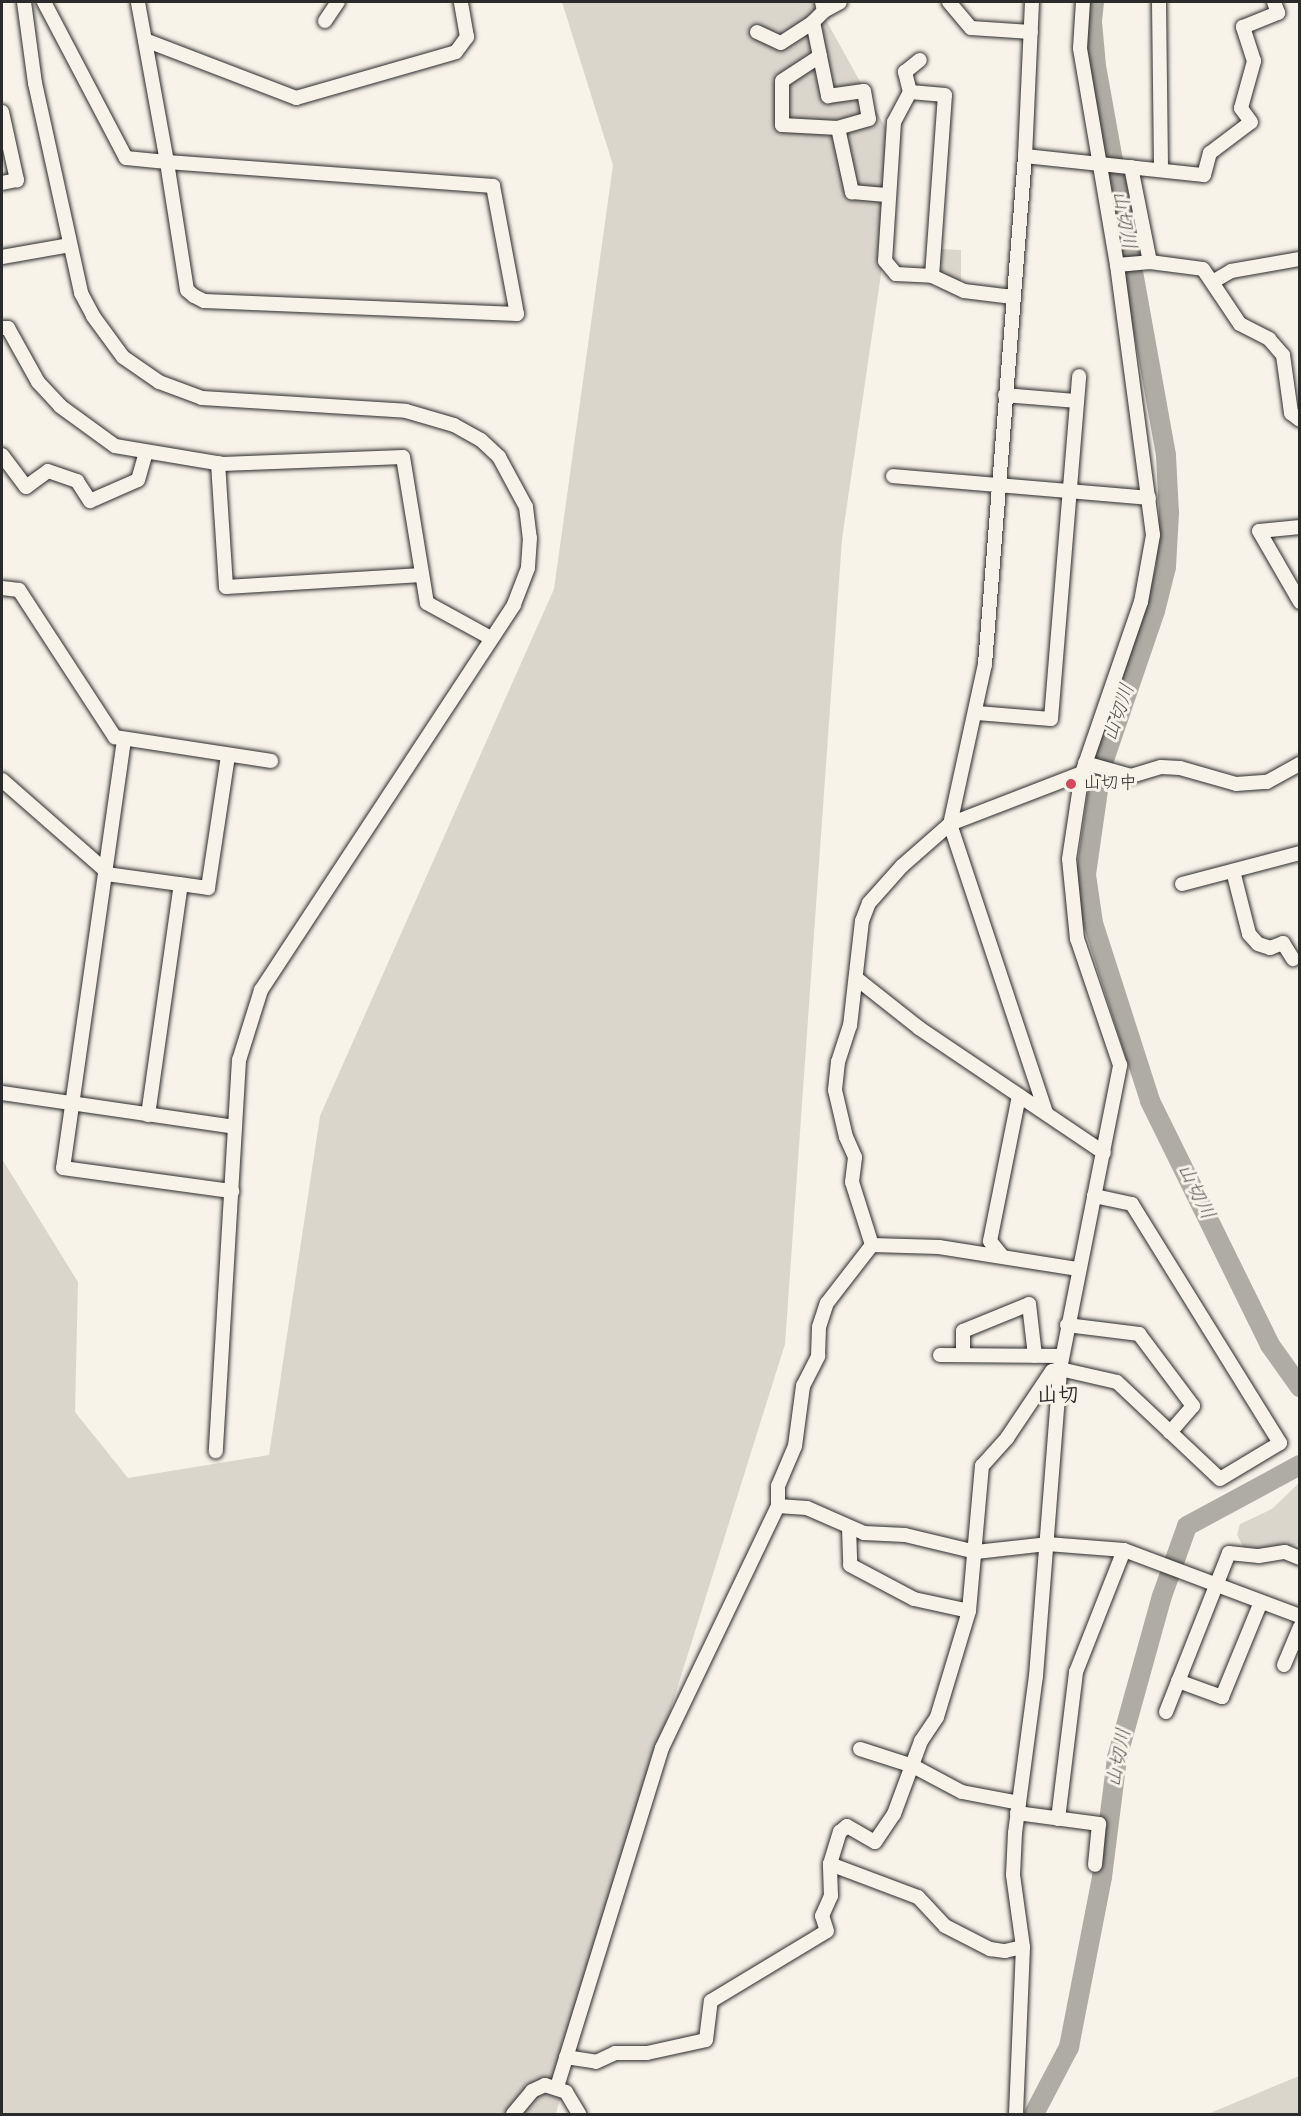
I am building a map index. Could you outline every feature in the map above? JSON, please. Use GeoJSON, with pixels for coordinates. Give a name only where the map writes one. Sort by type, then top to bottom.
{"type":"FeatureCollection","features":[{"type":"Feature","properties":{"kind":"street"},"geometry":{"type":"LineString","coordinates":[[24,2],[35,83],[81,293],[93,316],[123,357],[159,382],[202,398],[406,411],[454,425],[481,440],[514,480],[526,507],[530,538],[528,568],[514,605],[261,990],[239,1060],[216,1451]]}},
{"type":"Feature","properties":{"kind":"street"},"geometry":{"type":"LineString","coordinates":[[44,2],[126,158],[167,162],[493,186],[518,314],[204,301],[187,290],[167,162],[138,2]]}},
{"type":"Feature","properties":{"kind":"street"},"geometry":{"type":"LineString","coordinates":[[325,21],[338,2]]}},
{"type":"Feature","properties":{"kind":"street"},"geometry":{"type":"LineString","coordinates":[[145,40],[296,98],[456,52],[467,37],[461,2]]}},
{"type":"Feature","properties":{"kind":"street"},"geometry":{"type":"LineString","coordinates":[[757,32],[781,43],[813,22],[823,6],[840,2]]}},
{"type":"Feature","properties":{"kind":"street"},"geometry":{"type":"LineString","coordinates":[[949,2],[971,28],[1031,32]]}},
{"type":"Feature","properties":{"kind":"street"},"geometry":{"type":"LineString","coordinates":[[1032,2],[1025,156],[985,664],[977,713],[950,824],[1046,1113]]}},
{"type":"Feature","properties":{"kind":"street"},"geometry":{"type":"LineString","coordinates":[[1016,2115],[1023,1947],[1013,1875],[1018,1808],[1036,1676],[1061,1362],[1120,1065],[1077,939],[1070,895],[1071,838],[1087,768],[1150,568],[1149,498],[1120,265],[1080,48],[1083,2]]}},
{"type":"Feature","properties":{"kind":"street"},"geometry":{"type":"LineString","coordinates":[[1159,2],[1161,170]]}},
{"type":"Feature","properties":{"kind":"street"},"geometry":{"type":"LineString","coordinates":[[1025,156],[1204,175],[1210,153],[1251,122],[1242,108],[1254,61],[1243,27],[1278,13],[1274,2]]}},
{"type":"Feature","properties":{"kind":"street"},"geometry":{"type":"LineString","coordinates":[[813,22],[820,56],[828,96],[864,92],[869,119],[838,128],[782,125],[782,81],[820,56]]}},
{"type":"Feature","properties":{"kind":"street"},"geometry":{"type":"LineString","coordinates":[[920,60],[905,72],[910,92],[894,122],[885,261],[896,274],[932,276],[964,291],[1013,297]]}},
{"type":"Feature","properties":{"kind":"street"},"geometry":{"type":"LineString","coordinates":[[910,92],[945,94],[932,276]]}},
{"type":"Feature","properties":{"kind":"street"},"geometry":{"type":"LineString","coordinates":[[2,112],[17,180],[2,183]]}},
{"type":"Feature","properties":{"kind":"street"},"geometry":{"type":"LineString","coordinates":[[838,128],[852,192],[889,195]]}},
{"type":"Feature","properties":{"kind":"street"},"geometry":{"type":"LineString","coordinates":[[1129,167],[1148,262]]}},
{"type":"Feature","properties":{"kind":"street"},"geometry":{"type":"LineString","coordinates":[[2,257],[70,245]]}},
{"type":"Feature","properties":{"kind":"street"},"geometry":{"type":"LineString","coordinates":[[1214,281],[1231,271],[1299,259]]}},
{"type":"Feature","properties":{"kind":"street"},"geometry":{"type":"LineString","coordinates":[[1120,265],[1148,262],[1203,269],[1214,281],[1240,324],[1269,339],[1283,355],[1291,413],[1299,420]]}},
{"type":"Feature","properties":{"kind":"street"},"geometry":{"type":"LineString","coordinates":[[2,328],[8,328],[38,382],[60,406],[115,446],[218,463],[403,458],[427,603],[491,638]]}},
{"type":"Feature","properties":{"kind":"street"},"geometry":{"type":"LineString","coordinates":[[977,713],[1051,719],[1079,376]]}},
{"type":"Feature","properties":{"kind":"street"},"geometry":{"type":"LineString","coordinates":[[1005,395],[1077,402]]}},
{"type":"Feature","properties":{"kind":"street"},"geometry":{"type":"LineString","coordinates":[[2,455],[26,487],[48,471],[77,482],[90,501],[138,480],[146,452]]}},
{"type":"Feature","properties":{"kind":"street"},"geometry":{"type":"LineString","coordinates":[[218,463],[226,587],[422,575]]}},
{"type":"Feature","properties":{"kind":"street"},"geometry":{"type":"LineString","coordinates":[[893,476],[1149,498]]}},
{"type":"Feature","properties":{"kind":"street"},"geometry":{"type":"LineString","coordinates":[[1299,527],[1259,531],[1294,579],[1299,602]]}},
{"type":"Feature","properties":{"kind":"street"},"geometry":{"type":"LineString","coordinates":[[2,588],[19,590],[115,737],[271,760]]}},
{"type":"Feature","properties":{"kind":"street"},"geometry":{"type":"LineString","coordinates":[[124,740],[63,1168],[231,1191]]}},
{"type":"Feature","properties":{"kind":"street"},"geometry":{"type":"LineString","coordinates":[[2,780],[106,873],[208,888],[228,755]]}},
{"type":"Feature","properties":{"kind":"street"},"geometry":{"type":"LineString","coordinates":[[872,1245],[852,1182],[855,1157],[846,1137],[835,1090],[856,978],[862,921],[869,903],[902,866],[950,824],[1087,768],[1131,776],[1161,767],[1180,768],[1236,784],[1268,782],[1299,764]]}},
{"type":"Feature","properties":{"kind":"street"},"geometry":{"type":"LineString","coordinates":[[1182,884],[1299,855]]}},
{"type":"Feature","properties":{"kind":"street"},"geometry":{"type":"LineString","coordinates":[[1233,871],[1249,934],[1264,946],[1283,943],[1293,959]]}},
{"type":"Feature","properties":{"kind":"street"},"geometry":{"type":"LineString","coordinates":[[148,1115],[181,885]]}},
{"type":"Feature","properties":{"kind":"street"},"geometry":{"type":"LineString","coordinates":[[856,978],[919,1028],[1104,1154]]}},
{"type":"Feature","properties":{"kind":"street"},"geometry":{"type":"LineString","coordinates":[[2,1093],[235,1127]]}},
{"type":"Feature","properties":{"kind":"street"},"geometry":{"type":"LineString","coordinates":[[1002,1256],[990,1241],[1019,1096]]}},
{"type":"Feature","properties":{"kind":"street"},"geometry":{"type":"LineString","coordinates":[[940,1355],[1035,1356],[1061,1362],[1117,1382],[1220,1479],[1280,1443],[1132,1204],[1094,1196]]}},
{"type":"Feature","properties":{"kind":"street"},"geometry":{"type":"LineString","coordinates":[[872,1245],[939,1247],[1078,1269]]}},
{"type":"Feature","properties":{"kind":"street"},"geometry":{"type":"LineString","coordinates":[[557,2087],[662,1748],[778,1506],[778,1485],[795,1446],[803,1386],[818,1356],[819,1327],[827,1303],[872,1245]]}},
{"type":"Feature","properties":{"kind":"street"},"geometry":{"type":"LineString","coordinates":[[963,1355],[963,1332],[1029,1304],[1035,1356]]}},
{"type":"Feature","properties":{"kind":"street"},"geometry":{"type":"LineString","coordinates":[[1067,1325],[1139,1334],[1193,1406],[1170,1432]]}},
{"type":"Feature","properties":{"kind":"street"},"geometry":{"type":"LineString","coordinates":[[566,2057],[596,2061],[615,2054],[647,2054],[706,2040],[711,2001],[827,1931],[822,1916],[831,1896],[830,1864],[834,1845],[847,1826],[875,1842],[894,1814],[921,1741],[937,1717],[969,1611],[982,1466],[1007,1438],[1052,1371],[1061,1362]]}},
{"type":"Feature","properties":{"kind":"street"},"geometry":{"type":"LineString","coordinates":[[778,1506],[807,1508],[864,1533],[905,1535],[976,1552],[1047,1544],[1124,1550],[1299,1616]]}},
{"type":"Feature","properties":{"kind":"street"},"geometry":{"type":"LineString","coordinates":[[849,1528],[850,1565],[914,1599],[969,1611]]}},
{"type":"Feature","properties":{"kind":"street"},"geometry":{"type":"LineString","coordinates":[[1058,1819],[1076,1672],[1124,1550]]}},
{"type":"Feature","properties":{"kind":"street"},"geometry":{"type":"LineString","coordinates":[[1166,1712],[1229,1553],[1260,1556],[1285,1552],[1299,1558]]}},
{"type":"Feature","properties":{"kind":"street"},"geometry":{"type":"LineString","coordinates":[[1178,1681],[1222,1697],[1261,1602]]}},
{"type":"Feature","properties":{"kind":"street"},"geometry":{"type":"LineString","coordinates":[[1284,1665],[1299,1627]]}},
{"type":"Feature","properties":{"kind":"street"},"geometry":{"type":"LineString","coordinates":[[860,1749],[913,1766],[962,1792],[1058,1819],[1099,1824],[1095,1865]]}},
{"type":"Feature","properties":{"kind":"street"},"geometry":{"type":"LineString","coordinates":[[830,1864],[918,1898],[945,1926],[990,1948],[1005,1951],[1023,1947]]}},
{"type":"Feature","properties":{"kind":"street"},"geometry":{"type":"LineString","coordinates":[[513,2115],[532,2091],[545,2085],[557,2087],[572,2099],[579,2115]]}},
{"type":"Feature","properties":{"kind":"shaded area"},"geometry":{"type":"Polygon","coordinates":[[[562,2],[816,2],[899,152],[842,539],[785,1344],[620,1871],[556,2114],[2,2114],[2,1159],[78,1282],[75,1412],[128,1478],[269,1455],[320,1116],[554,589],[613,165],[562,2]]]}},
{"type":"Feature","properties":{"kind":"shaded area"},"geometry":{"type":"Polygon","coordinates":[[[939,249],[961,250],[961,284],[941,276],[939,249]]]}},
{"type":"Feature","properties":{"kind":"shaded area"},"geometry":{"type":"Polygon","coordinates":[[[1299,1483],[1299,1544],[1265,1551],[1245,1550],[1237,1535],[1240,1524],[1272,1509],[1299,1483]]]}},
{"type":"Feature","properties":{"kind":"shaded area"},"geometry":{"type":"Polygon","coordinates":[[[1299,2076],[1299,2114],[1208,2114],[1299,2076]]]}},
{"type":"Feature","properties":{"kind":"waterway","name":"山切川"},"geometry":{"type":"LineString","coordinates":[[1094,2],[1092,22],[1096,66],[1166,456],[1169,513],[1166,567],[1155,611],[1101,769],[1086,875],[1093,923],[1150,1101],[1270,1345],[1300,1387]]}},
{"type":"Feature","properties":{"kind":"waterway","name":"山切川"},"geometry":{"type":"LineString","coordinates":[[1034,2114],[1069,2047],[1102,1877],[1117,1758],[1162,1596],[1187,1526],[1300,1465]]}},
{"type":"Feature","properties":{"kind":"place","name":"山切中"},"geometry":{"type":"Point","coordinates":[1071,784]}},
{"type":"Feature","properties":{"kind":"district","name":"山切"},"geometry":{"type":"Point","coordinates":[1058,1396]}}]}
